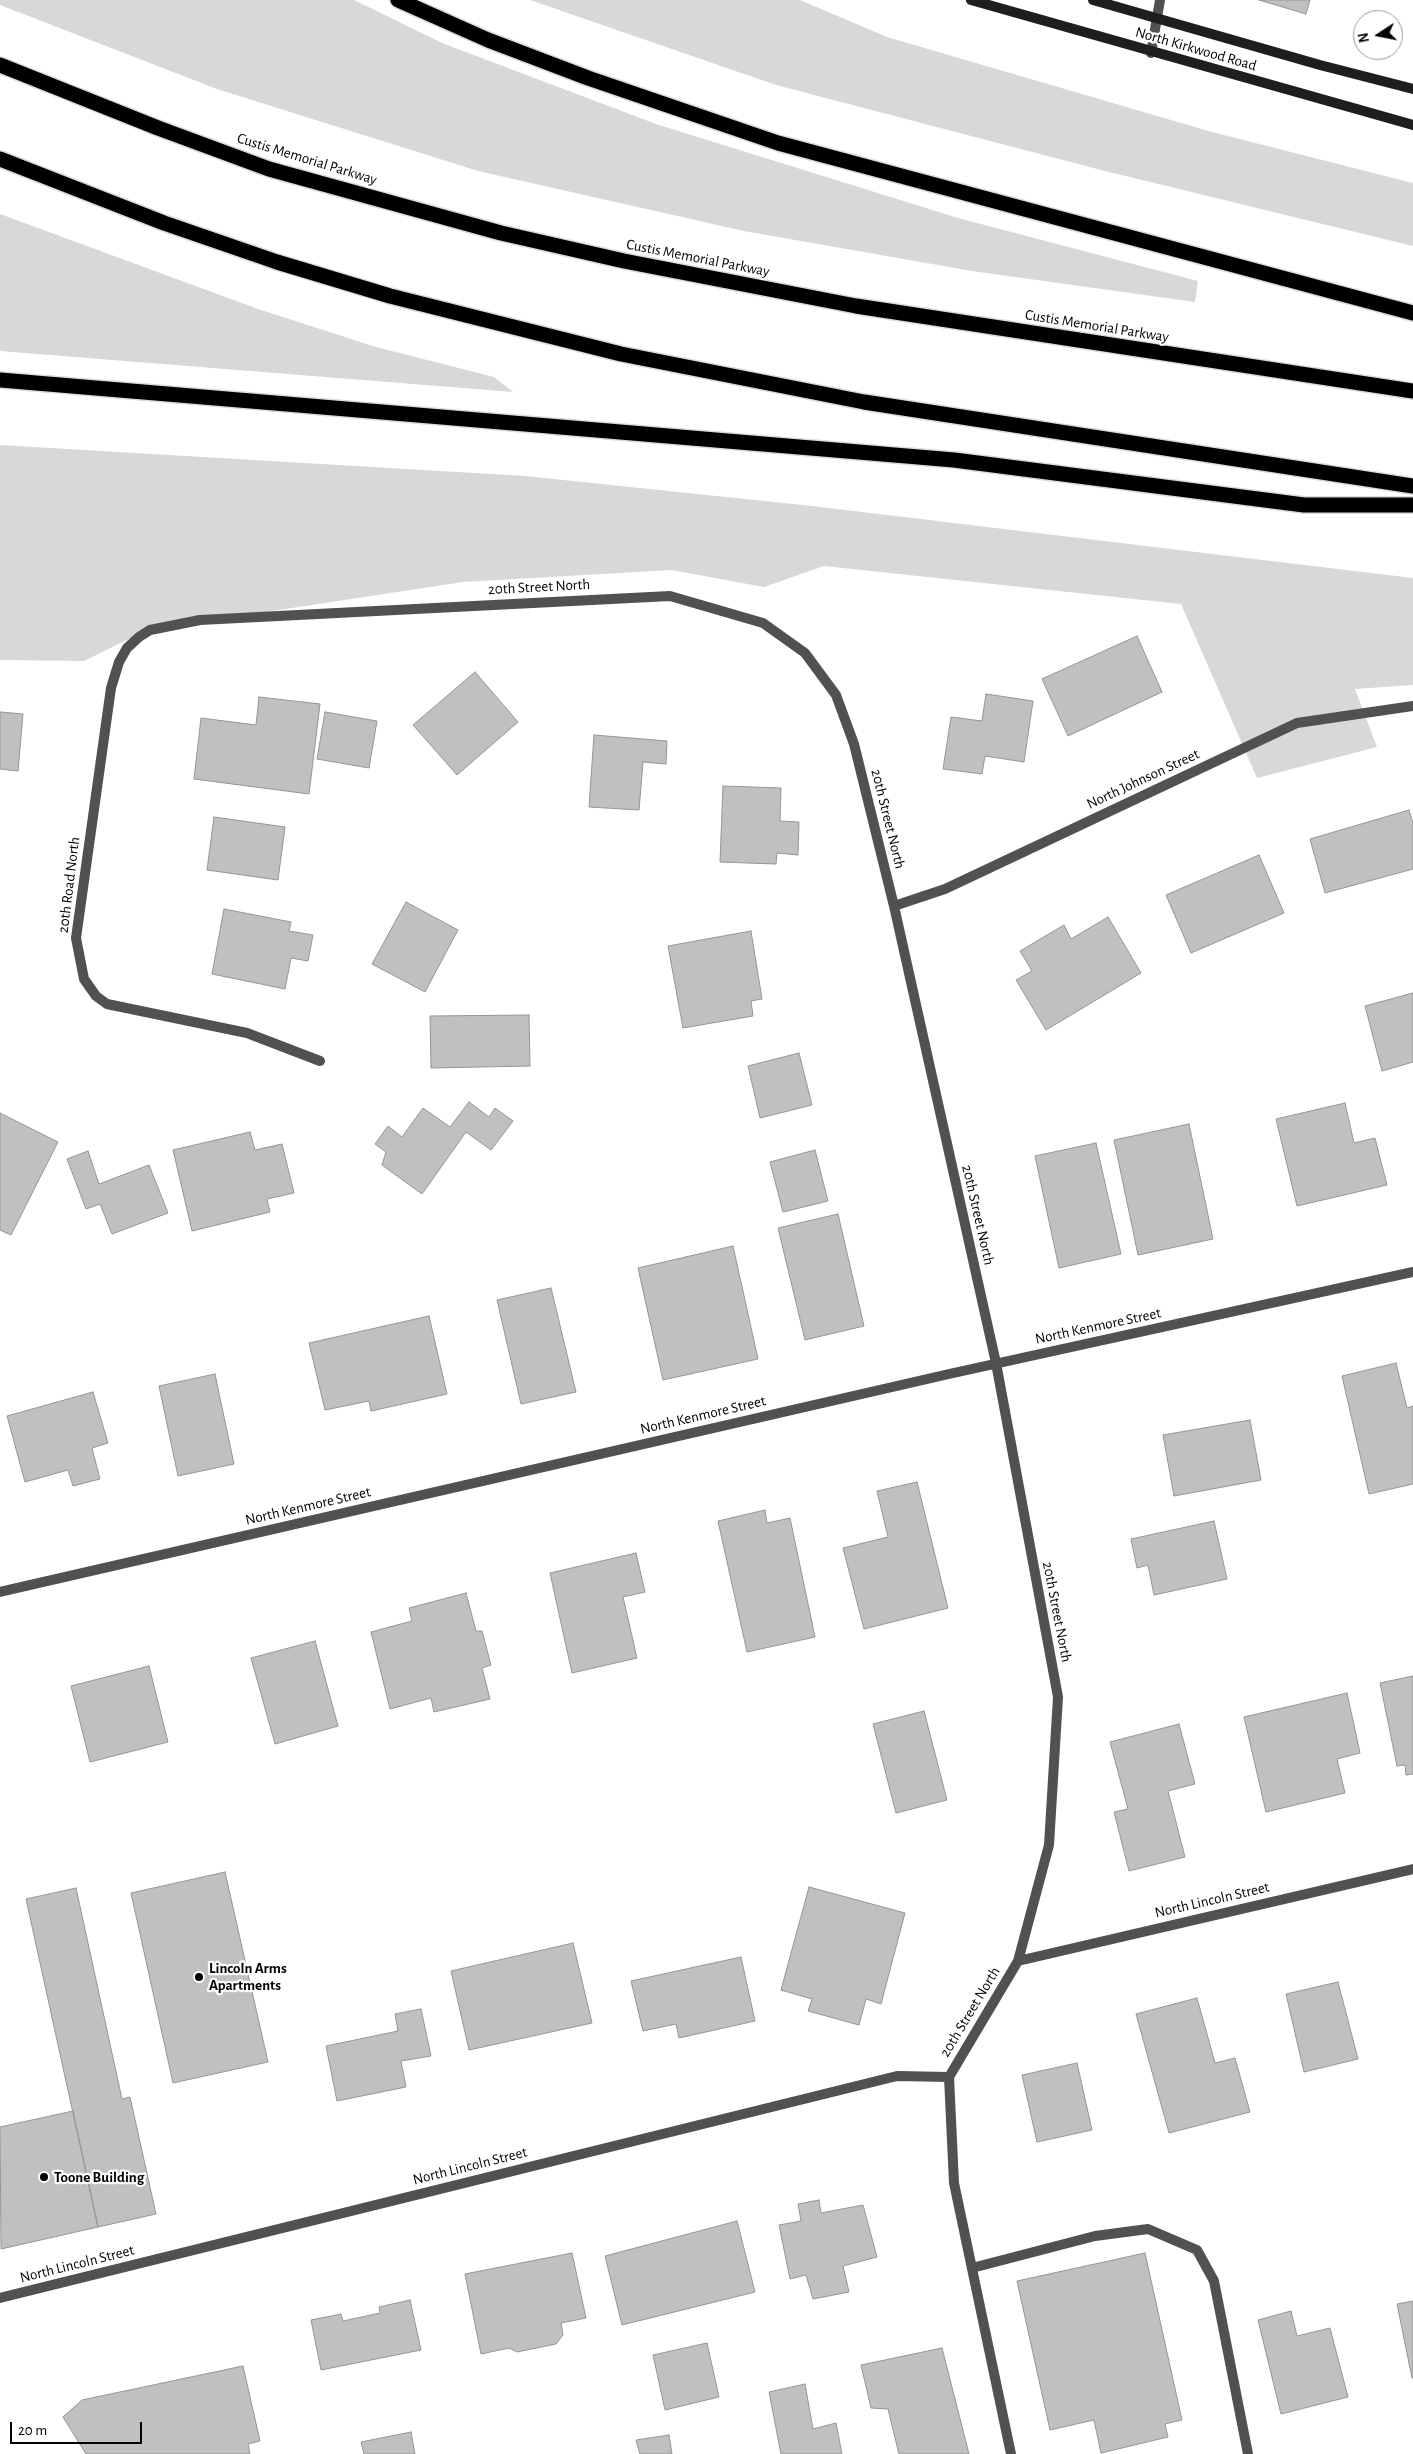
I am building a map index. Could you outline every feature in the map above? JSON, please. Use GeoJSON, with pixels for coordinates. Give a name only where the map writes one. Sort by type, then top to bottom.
{"type":"FeatureCollection","features":[{"type":"Feature","properties":{"kind":"highway"},"geometry":{"type":"LineString","coordinates":[[398,0],[488,40],[588,78],[778,143],[1413,313]]}},
{"type":"Feature","properties":{"kind":"highway","name":"Custis Memorial Parkway"},"geometry":{"type":"LineString","coordinates":[[0,65],[158,128],[269,169],[501,232],[614,259],[856,306],[1413,391]]}},
{"type":"Feature","properties":{"kind":"highway"},"geometry":{"type":"LineString","coordinates":[[0,159],[164,223],[277,262],[390,296],[612,352],[864,402],[1413,486]]}},
{"type":"Feature","properties":{"kind":"highway"},"geometry":{"type":"LineString","coordinates":[[0,380],[954,460],[1304,505],[1413,505]]}},
{"type":"Feature","properties":{"kind":"main road","name":"North Kirkwood Road"},"geometry":{"type":"LineString","coordinates":[[971,0],[1151,53],[1413,125]]}},
{"type":"Feature","properties":{"kind":"main road","name":"North Kirkwood Road"},"geometry":{"type":"LineString","coordinates":[[1094,0],[1320,65],[1413,89]]}},
{"type":"Feature","properties":{"kind":"street"},"geometry":{"type":"LineString","coordinates":[[1151,53],[1160,0]]}},
{"type":"Feature","properties":{"kind":"street","name":"20th Street North"},"geometry":{"type":"LineString","coordinates":[[139,637],[150,630],[200,620],[670,596],[763,623],[805,653],[836,695],[854,744],[894,906],[996,1363],[1058,1697],[1049,1845],[1018,1961],[949,2077],[954,2183],[1011,2454]]}},
{"type":"Feature","properties":{"kind":"street","name":"20th Road North"},"geometry":{"type":"LineString","coordinates":[[139,637],[126,648],[119,662],[111,688],[76,938],[84,979],[96,996],[107,1004],[247,1033],[320,1061]]}},
{"type":"Feature","properties":{"kind":"street","name":"North Johnson Street"},"geometry":{"type":"LineString","coordinates":[[894,906],[944,888],[1297,723],[1413,706]]}},
{"type":"Feature","properties":{"kind":"street","name":"North Kenmore Street"},"geometry":{"type":"LineString","coordinates":[[0,1592],[996,1363],[1413,1272]]}},
{"type":"Feature","properties":{"kind":"street","name":"North Lincoln Street"},"geometry":{"type":"LineString","coordinates":[[1018,1961],[1413,1869]]}},
{"type":"Feature","properties":{"kind":"street","name":"North Lincoln Street"},"geometry":{"type":"LineString","coordinates":[[0,2298],[897,2076],[949,2077]]}},
{"type":"Feature","properties":{"kind":"street"},"geometry":{"type":"LineString","coordinates":[[972,2268],[1095,2236],[1148,2229],[1196,2250],[1214,2281],[1248,2454]]}},
{"type":"Feature","properties":{"kind":"shaded area"},"geometry":{"type":"Polygon","coordinates":[[[0,0],[354,0],[442,43],[656,124],[958,218],[1198,281],[1195,302],[972,271],[744,231],[478,171],[217,89],[0,5],[0,0]]]}},
{"type":"Feature","properties":{"kind":"shaded area"},"geometry":{"type":"Polygon","coordinates":[[[530,0],[800,0],[887,37],[1212,132],[1413,183],[1413,246],[1105,171],[776,85],[530,0]]]}},
{"type":"Feature","properties":{"kind":"shaded area"},"geometry":{"type":"Polygon","coordinates":[[[0,214],[258,309],[376,347],[494,377],[513,392],[0,351],[0,214]]]}},
{"type":"Feature","properties":{"kind":"shaded area"},"geometry":{"type":"Polygon","coordinates":[[[0,445],[525,476],[812,506],[1413,578],[1413,685],[1355,689],[1377,747],[1257,778],[1181,604],[824,566],[764,587],[671,570],[463,582],[147,630],[84,661],[0,660],[0,445]]]}},
{"type":"Feature","properties":{"kind":"building"},"geometry":{"type":"Polygon","coordinates":[[[1259,0],[1310,0],[1306,14],[1259,0]]]}},
{"type":"Feature","properties":{"kind":"building"},"geometry":{"type":"Polygon","coordinates":[[[1137,636],[1162,692],[1068,736],[1042,679],[1137,636]]]}},
{"type":"Feature","properties":{"kind":"building"},"geometry":{"type":"Polygon","coordinates":[[[475,672],[518,722],[457,775],[413,725],[475,672]]]}},
{"type":"Feature","properties":{"kind":"building"},"geometry":{"type":"Polygon","coordinates":[[[986,694],[1033,701],[1024,762],[985,756],[982,774],[943,769],[951,717],[982,721],[986,694]]]}},
{"type":"Feature","properties":{"kind":"building"},"geometry":{"type":"Polygon","coordinates":[[[259,697],[320,704],[309,794],[194,779],[201,718],[256,725],[259,697]]]}},
{"type":"Feature","properties":{"kind":"building"},"geometry":{"type":"Polygon","coordinates":[[[0,712],[23,714],[18,771],[0,769],[0,712]]]}},
{"type":"Feature","properties":{"kind":"building"},"geometry":{"type":"Polygon","coordinates":[[[325,712],[377,721],[369,768],[317,759],[325,712]]]}},
{"type":"Feature","properties":{"kind":"building"},"geometry":{"type":"Polygon","coordinates":[[[594,735],[667,741],[666,764],[643,762],[639,810],[589,807],[594,735]]]}},
{"type":"Feature","properties":{"kind":"building"},"geometry":{"type":"Polygon","coordinates":[[[723,786],[781,788],[780,821],[799,822],[798,855],[777,853],[776,864],[720,862],[723,786]]]}},
{"type":"Feature","properties":{"kind":"building"},"geometry":{"type":"Polygon","coordinates":[[[1409,810],[1413,823],[1413,869],[1325,893],[1310,839],[1409,810]]]}},
{"type":"Feature","properties":{"kind":"building"},"geometry":{"type":"Polygon","coordinates":[[[214,817],[285,827],[278,880],[207,870],[214,817]]]}},
{"type":"Feature","properties":{"kind":"building"},"geometry":{"type":"Polygon","coordinates":[[[1259,855],[1284,913],[1191,953],[1166,895],[1259,855]]]}},
{"type":"Feature","properties":{"kind":"building"},"geometry":{"type":"Polygon","coordinates":[[[406,902],[458,930],[425,992],[372,964],[406,902]]]}},
{"type":"Feature","properties":{"kind":"building"},"geometry":{"type":"Polygon","coordinates":[[[224,909],[291,922],[289,931],[313,935],[308,961],[291,958],[285,989],[212,974],[224,909]]]}},
{"type":"Feature","properties":{"kind":"building"},"geometry":{"type":"Polygon","coordinates":[[[1108,917],[1141,973],[1046,1030],[1016,980],[1032,971],[1020,951],[1064,925],[1071,939],[1108,917]]]}},
{"type":"Feature","properties":{"kind":"building"},"geometry":{"type":"Polygon","coordinates":[[[751,931],[762,999],[751,1001],[753,1016],[683,1028],[668,946],[751,931]]]}},
{"type":"Feature","properties":{"kind":"building"},"geometry":{"type":"Polygon","coordinates":[[[1413,993],[1413,1062],[1382,1071],[1365,1006],[1413,993]]]}},
{"type":"Feature","properties":{"kind":"building"},"geometry":{"type":"Polygon","coordinates":[[[529,1015],[530,1066],[431,1068],[430,1016],[529,1015]]]}},
{"type":"Feature","properties":{"kind":"building"},"geometry":{"type":"Polygon","coordinates":[[[799,1053],[812,1105],[760,1118],[748,1066],[799,1053]]]}},
{"type":"Feature","properties":{"kind":"building"},"geometry":{"type":"Polygon","coordinates":[[[469,1102],[489,1117],[495,1108],[513,1121],[491,1150],[466,1132],[422,1194],[382,1165],[386,1152],[375,1144],[388,1126],[402,1137],[423,1108],[450,1127],[469,1102]]]}},
{"type":"Feature","properties":{"kind":"building"},"geometry":{"type":"Polygon","coordinates":[[[1345,1103],[1354,1143],[1375,1138],[1387,1185],[1297,1206],[1276,1119],[1345,1103]]]}},
{"type":"Feature","properties":{"kind":"building"},"geometry":{"type":"Polygon","coordinates":[[[0,1113],[58,1142],[11,1235],[0,1230],[0,1113]]]}},
{"type":"Feature","properties":{"kind":"building"},"geometry":{"type":"Polygon","coordinates":[[[1189,1124],[1213,1239],[1138,1255],[1114,1140],[1189,1124]]]}},
{"type":"Feature","properties":{"kind":"building"},"geometry":{"type":"Polygon","coordinates":[[[250,1132],[255,1150],[282,1144],[294,1193],[267,1199],[270,1212],[192,1231],[173,1150],[250,1132]]]}},
{"type":"Feature","properties":{"kind":"building"},"geometry":{"type":"Polygon","coordinates":[[[1096,1143],[1121,1254],[1059,1268],[1035,1156],[1096,1143]]]}},
{"type":"Feature","properties":{"kind":"building"},"geometry":{"type":"Polygon","coordinates":[[[815,1150],[828,1201],[783,1212],[770,1162],[815,1150]]]}},
{"type":"Feature","properties":{"kind":"building"},"geometry":{"type":"Polygon","coordinates":[[[88,1151],[99,1184],[149,1165],[168,1213],[112,1234],[100,1204],[86,1209],[67,1159],[88,1151]]]}},
{"type":"Feature","properties":{"kind":"building"},"geometry":{"type":"Polygon","coordinates":[[[838,1214],[864,1326],[805,1340],[778,1228],[838,1214]]]}},
{"type":"Feature","properties":{"kind":"building"},"geometry":{"type":"Polygon","coordinates":[[[733,1246],[758,1359],[663,1380],[638,1268],[733,1246]]]}},
{"type":"Feature","properties":{"kind":"building"},"geometry":{"type":"Polygon","coordinates":[[[551,1288],[576,1392],[521,1404],[497,1300],[551,1288]]]}},
{"type":"Feature","properties":{"kind":"building"},"geometry":{"type":"Polygon","coordinates":[[[429,1316],[447,1394],[371,1411],[369,1401],[325,1410],[309,1343],[429,1316]]]}},
{"type":"Feature","properties":{"kind":"building"},"geometry":{"type":"Polygon","coordinates":[[[1396,1363],[1407,1408],[1413,1406],[1413,1484],[1369,1494],[1342,1376],[1396,1363]]]}},
{"type":"Feature","properties":{"kind":"building"},"geometry":{"type":"Polygon","coordinates":[[[215,1374],[234,1464],[178,1476],[159,1386],[215,1374]]]}},
{"type":"Feature","properties":{"kind":"building"},"geometry":{"type":"Polygon","coordinates":[[[93,1392],[108,1443],[92,1448],[100,1479],[73,1486],[68,1470],[25,1482],[7,1416],[93,1392]]]}},
{"type":"Feature","properties":{"kind":"building"},"geometry":{"type":"Polygon","coordinates":[[[1250,1420],[1261,1480],[1174,1496],[1163,1435],[1250,1420]]]}},
{"type":"Feature","properties":{"kind":"building"},"geometry":{"type":"Polygon","coordinates":[[[917,1482],[948,1608],[864,1629],[843,1548],[888,1537],[877,1491],[917,1482]]]}},
{"type":"Feature","properties":{"kind":"building"},"geometry":{"type":"Polygon","coordinates":[[[765,1510],[767,1523],[790,1518],[815,1637],[747,1652],[718,1521],[765,1510]]]}},
{"type":"Feature","properties":{"kind":"building"},"geometry":{"type":"Polygon","coordinates":[[[1214,1521],[1227,1579],[1154,1595],[1148,1565],[1137,1568],[1131,1539],[1214,1521]]]}},
{"type":"Feature","properties":{"kind":"building"},"geometry":{"type":"Polygon","coordinates":[[[636,1553],[645,1592],[623,1597],[637,1658],[572,1673],[550,1573],[636,1553]]]}},
{"type":"Feature","properties":{"kind":"building"},"geometry":{"type":"Polygon","coordinates":[[[466,1593],[476,1631],[482,1631],[491,1665],[482,1668],[490,1699],[434,1712],[431,1698],[390,1709],[371,1632],[412,1621],[409,1608],[466,1593]]]}},
{"type":"Feature","properties":{"kind":"building"},"geometry":{"type":"Polygon","coordinates":[[[315,1641],[338,1726],[275,1744],[251,1658],[315,1641]]]}},
{"type":"Feature","properties":{"kind":"building"},"geometry":{"type":"Polygon","coordinates":[[[149,1666],[168,1742],[90,1762],[71,1686],[149,1666]]]}},
{"type":"Feature","properties":{"kind":"building"},"geometry":{"type":"Polygon","coordinates":[[[1413,1676],[1413,1774],[1406,1775],[1405,1765],[1397,1766],[1380,1683],[1413,1676]]]}},
{"type":"Feature","properties":{"kind":"building"},"geometry":{"type":"Polygon","coordinates":[[[1347,1693],[1360,1753],[1337,1759],[1345,1793],[1266,1812],[1244,1717],[1347,1693]]]}},
{"type":"Feature","properties":{"kind":"building"},"geometry":{"type":"Polygon","coordinates":[[[924,1711],[947,1800],[896,1813],[873,1724],[924,1711]]]}},
{"type":"Feature","properties":{"kind":"building"},"geometry":{"type":"Polygon","coordinates":[[[1179,1724],[1195,1784],[1168,1791],[1185,1857],[1129,1871],[1114,1812],[1128,1809],[1110,1742],[1179,1724]]]}},
{"type":"Feature","properties":{"kind":"building","name":"Lincoln Arms Apartments"},"geometry":{"type":"Polygon","coordinates":[[[225,1872],[268,2062],[173,2083],[131,1893],[225,1872]]]}},
{"type":"Feature","properties":{"kind":"building"},"geometry":{"type":"Polygon","coordinates":[[[809,1887],[905,1913],[881,2004],[866,1999],[859,2025],[808,2011],[812,1999],[781,1990],[809,1887]]]}},
{"type":"Feature","properties":{"kind":"building"},"geometry":{"type":"Polygon","coordinates":[[[76,1888],[122,2099],[130,2097],[156,2214],[98,2227],[26,1899],[76,1888]]]}},
{"type":"Feature","properties":{"kind":"building"},"geometry":{"type":"Polygon","coordinates":[[[573,1943],[592,2023],[469,2050],[451,1971],[573,1943]]]}},
{"type":"Feature","properties":{"kind":"building"},"geometry":{"type":"Polygon","coordinates":[[[741,1957],[755,2021],[679,2038],[676,2024],[643,2031],[631,1981],[741,1957]]]}},
{"type":"Feature","properties":{"kind":"building"},"geometry":{"type":"Polygon","coordinates":[[[1338,1982],[1358,2059],[1304,2072],[1286,1994],[1338,1982]]]}},
{"type":"Feature","properties":{"kind":"building"},"geometry":{"type":"Polygon","coordinates":[[[1197,1998],[1215,2063],[1235,2058],[1250,2112],[1169,2133],[1136,2014],[1197,1998]]]}},
{"type":"Feature","properties":{"kind":"building"},"geometry":{"type":"Polygon","coordinates":[[[421,2009],[431,2056],[401,2061],[406,2087],[337,2101],[326,2046],[398,2031],[395,2014],[421,2009]]]}},
{"type":"Feature","properties":{"kind":"building"},"geometry":{"type":"Polygon","coordinates":[[[1077,2063],[1092,2130],[1037,2142],[1022,2075],[1077,2063]]]}},
{"type":"Feature","properties":{"kind":"building","name":"Toone Building"},"geometry":{"type":"Polygon","coordinates":[[[73,2111],[98,2227],[1,2249],[0,2127],[73,2111]]]}},
{"type":"Feature","properties":{"kind":"building"},"geometry":{"type":"Polygon","coordinates":[[[819,2200],[821,2213],[863,2205],[877,2257],[843,2266],[849,2292],[813,2299],[806,2275],[790,2279],[779,2225],[801,2221],[798,2204],[819,2200]]]}},
{"type":"Feature","properties":{"kind":"building"},"geometry":{"type":"Polygon","coordinates":[[[737,2221],[755,2292],[622,2325],[605,2256],[737,2221]]]}},
{"type":"Feature","properties":{"kind":"building"},"geometry":{"type":"Polygon","coordinates":[[[572,2253],[586,2318],[561,2323],[563,2335],[556,2344],[517,2352],[509,2348],[481,2354],[465,2274],[572,2253]]]}},
{"type":"Feature","properties":{"kind":"building"},"geometry":{"type":"Polygon","coordinates":[[[1145,2253],[1182,2420],[1165,2424],[1168,2437],[1101,2453],[1094,2420],[1050,2430],[1017,2281],[1145,2253]]]}},
{"type":"Feature","properties":{"kind":"building"},"geometry":{"type":"Polygon","coordinates":[[[410,2300],[421,2350],[321,2370],[311,2320],[341,2314],[343,2321],[380,2313],[379,2307],[410,2300]]]}},
{"type":"Feature","properties":{"kind":"building"},"geometry":{"type":"Polygon","coordinates":[[[1413,2301],[1413,2378],[1412,2378],[1397,2304],[1413,2301]]]}},
{"type":"Feature","properties":{"kind":"building"},"geometry":{"type":"Polygon","coordinates":[[[1291,2311],[1297,2336],[1330,2328],[1348,2397],[1281,2414],[1258,2320],[1291,2311]]]}},
{"type":"Feature","properties":{"kind":"building"},"geometry":{"type":"Polygon","coordinates":[[[707,2343],[719,2397],[665,2410],[653,2355],[707,2343]]]}},
{"type":"Feature","properties":{"kind":"building"},"geometry":{"type":"Polygon","coordinates":[[[942,2348],[969,2454],[899,2454],[888,2409],[871,2408],[861,2365],[942,2348]]]}},
{"type":"Feature","properties":{"kind":"building"},"geometry":{"type":"Polygon","coordinates":[[[243,2366],[260,2441],[248,2444],[250,2454],[86,2454],[63,2417],[82,2400],[243,2366]]]}},
{"type":"Feature","properties":{"kind":"building"},"geometry":{"type":"Polygon","coordinates":[[[805,2384],[813,2429],[836,2423],[842,2454],[781,2454],[769,2392],[805,2384]]]}},
{"type":"Feature","properties":{"kind":"building"},"geometry":{"type":"Polygon","coordinates":[[[411,2432],[415,2454],[364,2454],[361,2442],[411,2432]]]}},
{"type":"Feature","properties":{"kind":"building"},"geometry":{"type":"Polygon","coordinates":[[[669,2435],[672,2454],[640,2454],[636,2440],[669,2435]]]}},
{"type":"Feature","properties":{"kind":"place","name":"Lincoln Arms Apartments"},"geometry":{"type":"Point","coordinates":[199,1977]}},
{"type":"Feature","properties":{"kind":"place","name":"Toone Building"},"geometry":{"type":"Point","coordinates":[44,2177]}}]}
